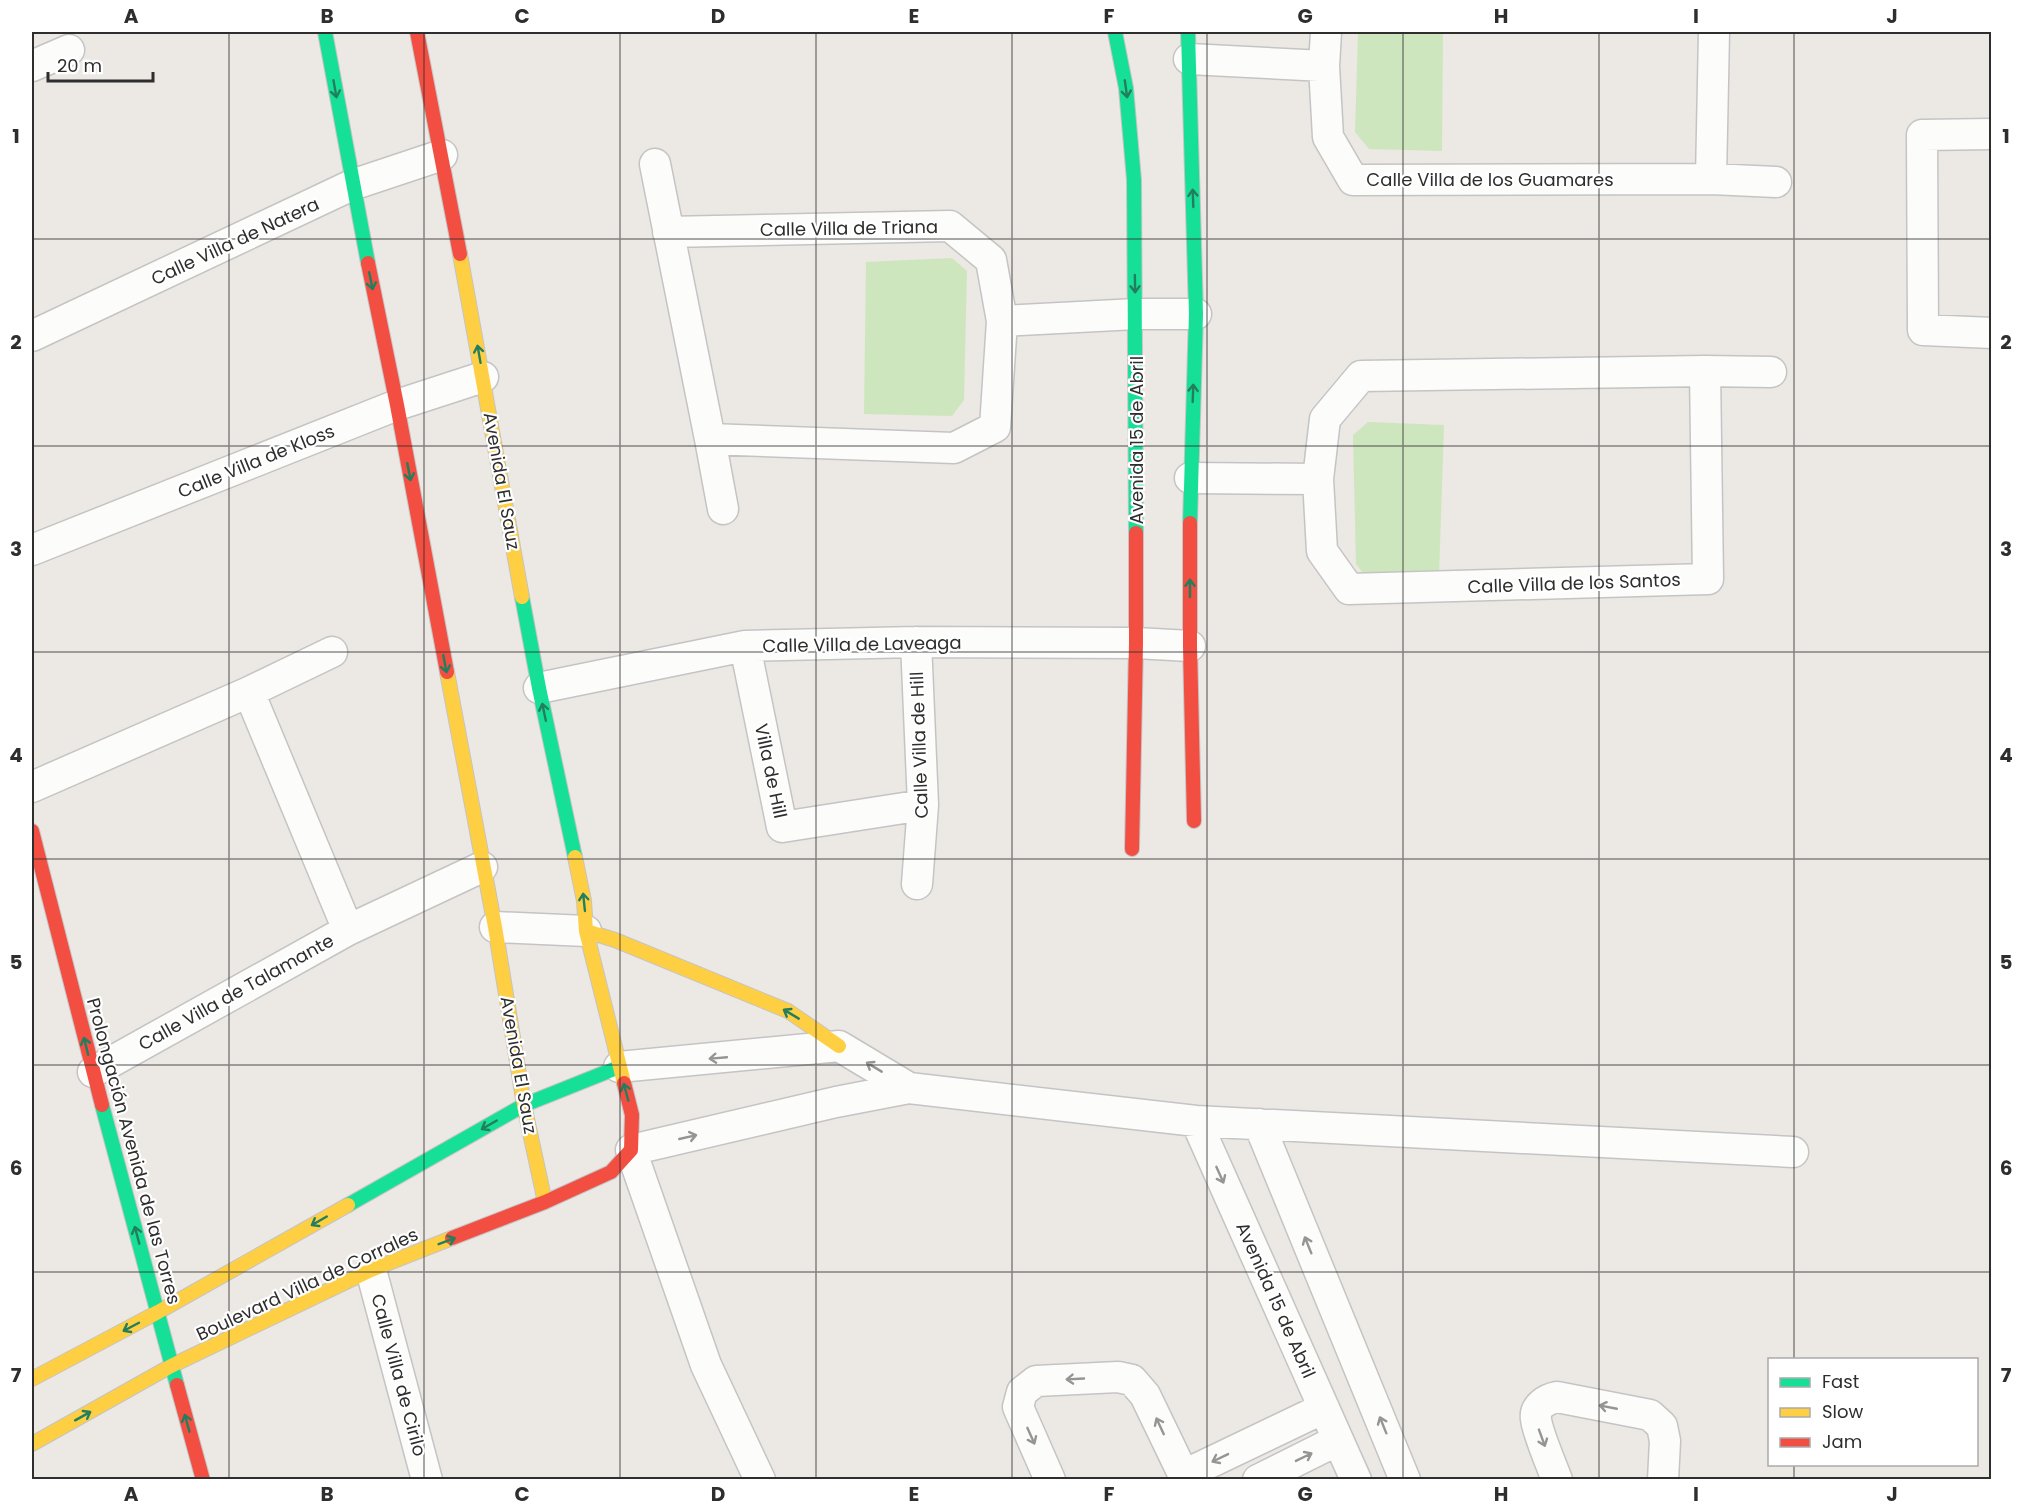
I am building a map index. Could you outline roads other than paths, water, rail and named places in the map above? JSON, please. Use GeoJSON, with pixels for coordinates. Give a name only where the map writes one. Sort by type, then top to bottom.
{"type":"FeatureCollection","features":[{"type":"Feature","properties":{"kind":"main road","name":"Avenida El Sauz"},"geometry":{"type":"LineString","coordinates":[[325,32],[352,185],[397,405],[495,927],[524,1105],[545,1202]]}},
{"type":"Feature","properties":{"kind":"main road","name":"Avenida El Sauz"},"geometry":{"type":"LineString","coordinates":[[417,32],[442,155],[539,688],[584,901],[586,931],[632,1115],[631,1150]]}},
{"type":"Feature","properties":{"kind":"main road","name":"Avenida 15 de Abril"},"geometry":{"type":"LineString","coordinates":[[1115,32],[1126,88],[1134,180],[1136,643],[1132,849]]}},
{"type":"Feature","properties":{"kind":"main road"},"geometry":{"type":"LineString","coordinates":[[1188,45],[1196,314],[1190,478],[1190,646],[1194,821]]}},
{"type":"Feature","properties":{"kind":"main road","name":"Prolongación Avenida de las Torres"},"geometry":{"type":"LineString","coordinates":[[32,831],[93,1072],[203,1479]]}},
{"type":"Feature","properties":{"kind":"main road"},"geometry":{"type":"LineString","coordinates":[[586,931],[615,940],[788,1011],[839,1046]]}},
{"type":"Feature","properties":{"kind":"main road"},"geometry":{"type":"LineString","coordinates":[[32,1379],[158,1312],[524,1105],[619,1067]]}},
{"type":"Feature","properties":{"kind":"main road","name":"Boulevard Villa de Corrales"},"geometry":{"type":"LineString","coordinates":[[32,1444],[171,1366],[370,1270],[545,1202],[611,1173],[631,1150]]}},
{"type":"Feature","properties":{"kind":"street","name":"Calle Villa de los Guamares"},"geometry":{"type":"LineString","coordinates":[[1326,32],[1324,66],[1328,137],[1353,180],[1711,179],[1776,182]]}},
{"type":"Feature","properties":{"kind":"street"},"geometry":{"type":"LineString","coordinates":[[1711,179],[1714,32]]}},
{"type":"Feature","properties":{"kind":"street"},"geometry":{"type":"LineString","coordinates":[[1188,45],[1324,66]]}},
{"type":"Feature","properties":{"kind":"street"},"geometry":{"type":"LineString","coordinates":[[32,66],[69,50]]}},
{"type":"Feature","properties":{"kind":"street"},"geometry":{"type":"LineString","coordinates":[[1992,134],[1922,135],[1923,330],[1992,333]]}},
{"type":"Feature","properties":{"kind":"street","name":"Calle Villa de Natera"},"geometry":{"type":"LineString","coordinates":[[32,336],[352,185],[442,155]]}},
{"type":"Feature","properties":{"kind":"street"},"geometry":{"type":"LineString","coordinates":[[654,164],[723,509]]}},
{"type":"Feature","properties":{"kind":"street","name":"Calle Villa de Triana"},"geometry":{"type":"LineString","coordinates":[[668,232],[950,226],[991,260],[1002,321],[995,427],[954,448],[710,439]]}},
{"type":"Feature","properties":{"kind":"street"},"geometry":{"type":"LineString","coordinates":[[1002,321],[1136,314],[1196,314]]}},
{"type":"Feature","properties":{"kind":"street","name":"Calle Villa de los Santos"},"geometry":{"type":"LineString","coordinates":[[1705,371],[1708,579],[1349,589],[1323,551],[1318,479],[1325,419],[1361,376],[1705,371],[1771,372]]}},
{"type":"Feature","properties":{"kind":"street","name":"Calle Villa de Kloss"},"geometry":{"type":"LineString","coordinates":[[32,550],[397,405],[483,377]]}},
{"type":"Feature","properties":{"kind":"street"},"geometry":{"type":"LineString","coordinates":[[1190,478],[1318,479]]}},
{"type":"Feature","properties":{"kind":"street","name":"Calle Villa de Laveaga"},"geometry":{"type":"LineString","coordinates":[[539,688],[746,646],[916,642],[1136,643],[1190,646]]}},
{"type":"Feature","properties":{"kind":"street","name":"Calle Villa de Hill"},"geometry":{"type":"LineString","coordinates":[[916,642],[924,805],[917,884]]}},
{"type":"Feature","properties":{"kind":"street","name":"Villa de Hill"},"geometry":{"type":"LineString","coordinates":[[746,646],[782,828],[924,805]]}},
{"type":"Feature","properties":{"kind":"street"},"geometry":{"type":"LineString","coordinates":[[32,787],[249,692],[332,652]]}},
{"type":"Feature","properties":{"kind":"street","name":"Calle Villa de Talamante"},"geometry":{"type":"LineString","coordinates":[[249,692],[348,930]]}},
{"type":"Feature","properties":{"kind":"street","name":"Calle Villa de Talamante"},"geometry":{"type":"LineString","coordinates":[[93,1072],[348,930],[483,867]]}},
{"type":"Feature","properties":{"kind":"street"},"geometry":{"type":"LineString","coordinates":[[495,927],[586,931]]}},
{"type":"Feature","properties":{"kind":"street"},"geometry":{"type":"LineString","coordinates":[[619,1067],[839,1046],[909,1088]]}},
{"type":"Feature","properties":{"kind":"street"},"geometry":{"type":"LineString","coordinates":[[760,1479],[706,1365],[631,1150],[836,1102],[909,1088],[1196,1121],[1793,1152]]}},
{"type":"Feature","properties":{"kind":"street","name":"Avenida 15 de Abril"},"geometry":{"type":"LineString","coordinates":[[1196,1121],[1356,1479]]}},
{"type":"Feature","properties":{"kind":"street"},"geometry":{"type":"LineString","coordinates":[[1259,1124],[1405,1479]]}},
{"type":"Feature","properties":{"kind":"street","name":"Calle Villa de Cirilo"},"geometry":{"type":"LineString","coordinates":[[370,1270],[427,1479]]}},
{"type":"Feature","properties":{"kind":"street"},"geometry":{"type":"LineString","coordinates":[[1050,1479],[1018,1407],[1022,1392],[1036,1381],[1118,1377],[1132,1380],[1145,1395],[1185,1477],[1324,1408]]}},
{"type":"Feature","properties":{"kind":"street"},"geometry":{"type":"LineString","coordinates":[[1548,1476],[1535,1419],[1540,1405],[1557,1396],[1650,1415],[1662,1426],[1665,1441],[1663,1479]]}},
{"type":"Feature","properties":{"kind":"street"},"geometry":{"type":"LineString","coordinates":[[1258,1479],[1338,1440]]}}]}
